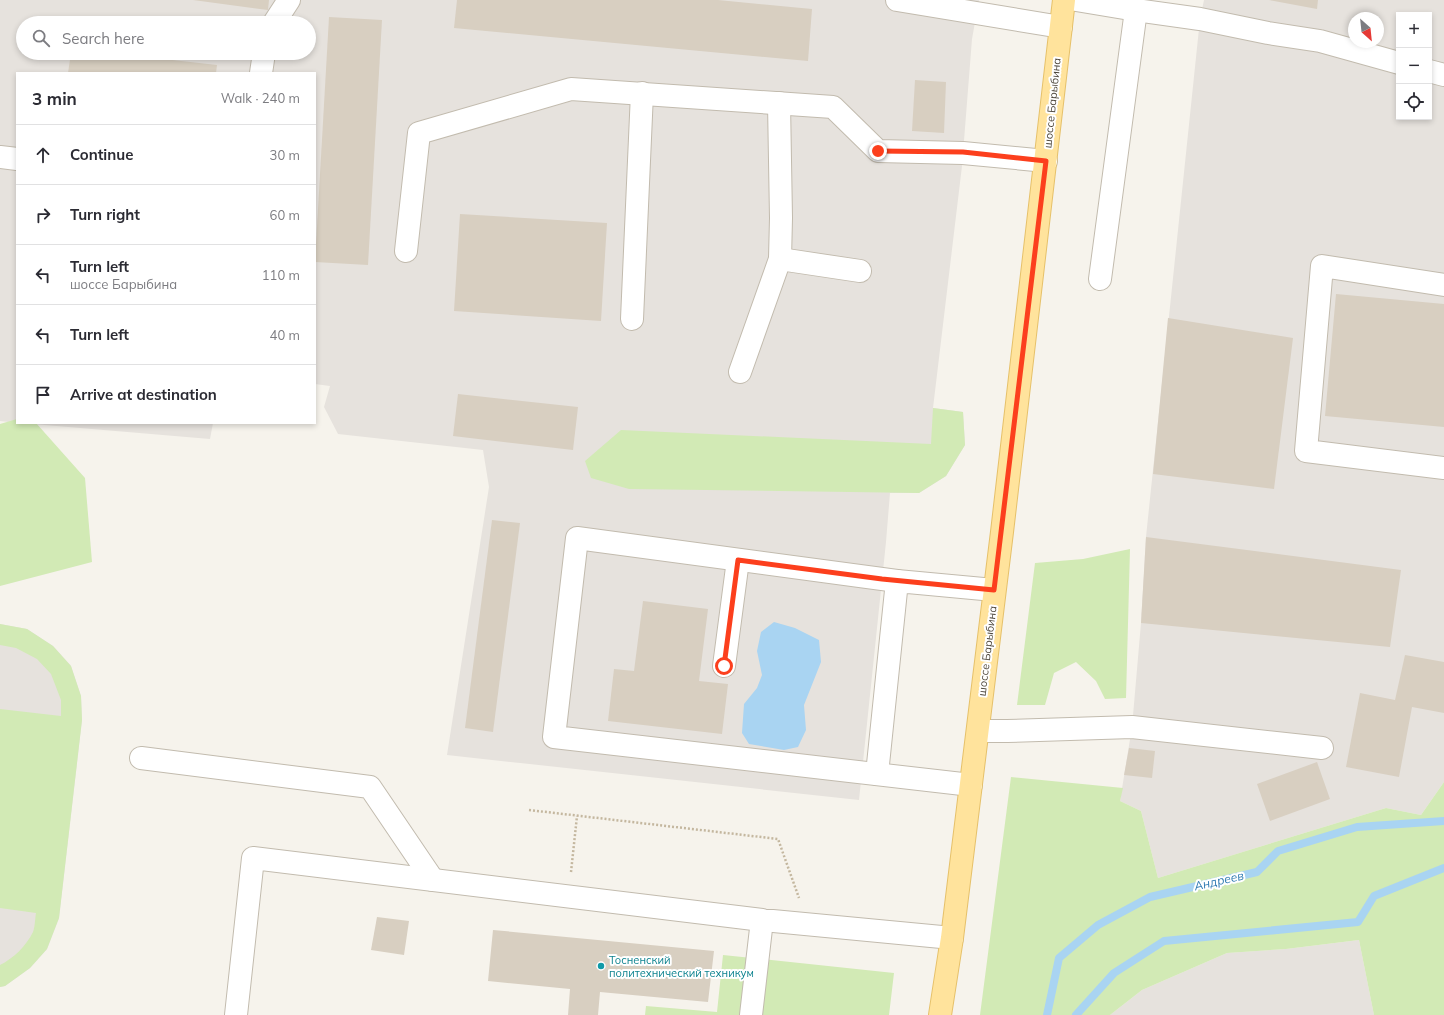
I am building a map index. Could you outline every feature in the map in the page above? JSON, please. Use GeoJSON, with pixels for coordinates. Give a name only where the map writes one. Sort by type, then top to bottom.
{"type":"FeatureCollection","features":[{"type":"Feature","properties":{"kind":"main road","name":"шоссе Барыбина"},"geometry":{"type":"LineString","coordinates":[[940,1015],[952,938],[978,731],[1064,0]]}},
{"type":"Feature","properties":{"kind":"lane"},"geometry":{"type":"LineString","coordinates":[[279,16],[289,0]]}},
{"type":"Feature","properties":{"kind":"lane"},"geometry":{"type":"LineString","coordinates":[[897,0],[1061,27]]}},
{"type":"Feature","properties":{"kind":"lane"},"geometry":{"type":"LineString","coordinates":[[1076,0],[1200,19],[1268,33],[1320,41],[1396,62]]}},
{"type":"Feature","properties":{"kind":"lane"},"geometry":{"type":"LineString","coordinates":[[1100,278],[1136,10]]}},
{"type":"Feature","properties":{"kind":"lane"},"geometry":{"type":"LineString","coordinates":[[261,72],[263,60]]}},
{"type":"Feature","properties":{"kind":"lane"},"geometry":{"type":"LineString","coordinates":[[1432,72],[1444,75]]}},
{"type":"Feature","properties":{"kind":"lane"},"geometry":{"type":"LineString","coordinates":[[406,251],[419,133],[570,89],[833,107],[878,151],[963,152],[1046,161]]}},
{"type":"Feature","properties":{"kind":"lane"},"geometry":{"type":"LineString","coordinates":[[632,319],[642,93]]}},
{"type":"Feature","properties":{"kind":"lane"},"geometry":{"type":"LineString","coordinates":[[740,372],[780,259],[782,218],[779,103]]}},
{"type":"Feature","properties":{"kind":"lane"},"geometry":{"type":"LineString","coordinates":[[0,157],[16,159]]}},
{"type":"Feature","properties":{"kind":"lane"},"geometry":{"type":"LineString","coordinates":[[780,259],[860,271]]}},
{"type":"Feature","properties":{"kind":"lane"},"geometry":{"type":"LineString","coordinates":[[1444,285],[1322,266],[1306,451],[1444,468]]}},
{"type":"Feature","properties":{"kind":"lane"},"geometry":{"type":"LineString","coordinates":[[971,785],[554,737],[577,538],[898,581],[994,590]]}},
{"type":"Feature","properties":{"kind":"lane"},"geometry":{"type":"LineString","coordinates":[[724,666],[738,560]]}},
{"type":"Feature","properties":{"kind":"lane"},"geometry":{"type":"LineString","coordinates":[[878,774],[898,581]]}},
{"type":"Feature","properties":{"kind":"lane"},"geometry":{"type":"LineString","coordinates":[[978,731],[1132,727],[1322,748]]}},
{"type":"Feature","properties":{"kind":"lane"},"geometry":{"type":"LineString","coordinates":[[141,758],[370,787],[433,880]]}},
{"type":"Feature","properties":{"kind":"lane"},"geometry":{"type":"LineString","coordinates":[[236,1015],[253,858],[762,920],[952,938]]}},
{"type":"Feature","properties":{"kind":"lane"},"geometry":{"type":"LineString","coordinates":[[751,1015],[762,920]]}},
{"type":"Feature","properties":{"kind":"path"},"geometry":{"type":"LineString","coordinates":[[528,810],[778,839],[809,925]]}},
{"type":"Feature","properties":{"kind":"path"},"geometry":{"type":"LineString","coordinates":[[568,897],[577,816]]}},
{"type":"Feature","properties":{"kind":"shaded area"},"geometry":{"type":"Polygon","coordinates":[[[0,0],[979,0],[972,39],[962,166],[933,408],[963,412],[965,445],[946,476],[919,493],[890,493],[859,800],[447,755],[489,487],[483,450],[338,434],[324,407],[330,386],[316,384],[316,72],[16,72],[16,423],[0,421],[0,0]]]}},
{"type":"Feature","properties":{"kind":"shaded area"},"geometry":{"type":"Polygon","coordinates":[[[1204,0],[1444,0],[1444,782],[1421,815],[1386,808],[1158,878],[1141,811],[1120,801],[1132,727],[1141,623],[1146,537],[1200,19],[1204,0]]]}},
{"type":"Feature","properties":{"kind":"shaded area"},"geometry":{"type":"Polygon","coordinates":[[[33,424],[213,424],[210,439],[33,424]]]}},
{"type":"Feature","properties":{"kind":"shaded area"},"geometry":{"type":"Polygon","coordinates":[[[0,624],[27,629],[53,646],[71,666],[81,696],[82,720],[59,918],[47,949],[30,968],[5,986],[0,987],[0,624]]]}},
{"type":"Feature","properties":{"kind":"shaded area"},"geometry":{"type":"Polygon","coordinates":[[[1359,940],[1374,1015],[1110,1015],[1142,990],[1227,953],[1286,949],[1359,940]]]}},
{"type":"Feature","properties":{"kind":"green space"},"geometry":{"type":"Polygon","coordinates":[[[933,408],[963,412],[965,445],[946,476],[919,493],[629,489],[591,478],[585,461],[621,430],[931,444],[933,408]]]}},
{"type":"Feature","properties":{"kind":"green space"},"geometry":{"type":"Polygon","coordinates":[[[16,419],[16,424],[37,424],[85,478],[92,562],[0,586],[0,424],[16,419]]]}},
{"type":"Feature","properties":{"kind":"green space"},"geometry":{"type":"Polygon","coordinates":[[[1130,549],[1126,698],[1105,699],[1096,681],[1076,662],[1054,673],[1045,705],[1017,705],[1035,563],[1083,559],[1130,549]]]}},
{"type":"Feature","properties":{"kind":"green space"},"geometry":{"type":"Polygon","coordinates":[[[0,624],[27,629],[53,646],[71,666],[81,696],[82,720],[59,918],[47,949],[30,968],[5,986],[0,987],[0,965],[15,955],[27,942],[34,930],[36,913],[0,908],[0,709],[61,716],[61,700],[51,674],[37,659],[16,648],[0,645],[0,624]]]}},
{"type":"Feature","properties":{"kind":"green space"},"geometry":{"type":"Polygon","coordinates":[[[1011,777],[1123,788],[1120,801],[1141,811],[1158,878],[1386,808],[1421,815],[1444,782],[1444,1015],[1374,1015],[1359,940],[1286,949],[1227,953],[1142,990],[1110,1015],[980,1015],[1011,777]]]}},
{"type":"Feature","properties":{"kind":"green space"},"geometry":{"type":"Polygon","coordinates":[[[723,955],[894,973],[889,1015],[645,1015],[646,1006],[717,1012],[723,955]]]}},
{"type":"Feature","properties":{"kind":"water"},"geometry":{"type":"Polygon","coordinates":[[[774,622],[795,628],[819,640],[821,662],[804,705],[806,730],[798,747],[784,750],[749,744],[742,733],[744,704],[757,688],[762,675],[757,651],[761,632],[774,622]]]}},
{"type":"Feature","properties":{"kind":"building"},"geometry":{"type":"Polygon","coordinates":[[[193,0],[269,0],[268,10],[193,0]]]}},
{"type":"Feature","properties":{"kind":"building"},"geometry":{"type":"Polygon","coordinates":[[[457,0],[718,0],[812,9],[808,61],[454,28],[457,0]]]}},
{"type":"Feature","properties":{"kind":"building"},"geometry":{"type":"Polygon","coordinates":[[[1269,0],[1318,0],[1317,9],[1269,0]]]}},
{"type":"Feature","properties":{"kind":"building"},"geometry":{"type":"Polygon","coordinates":[[[329,17],[382,20],[368,265],[316,262],[329,17]]]}},
{"type":"Feature","properties":{"kind":"building"},"geometry":{"type":"Polygon","coordinates":[[[70,60],[172,60],[217,65],[216,72],[68,72],[70,60]]]}},
{"type":"Feature","properties":{"kind":"building"},"geometry":{"type":"Polygon","coordinates":[[[915,80],[946,82],[944,133],[912,131],[915,80]]]}},
{"type":"Feature","properties":{"kind":"building"},"geometry":{"type":"Polygon","coordinates":[[[460,214],[607,223],[601,321],[454,311],[460,214]]]}},
{"type":"Feature","properties":{"kind":"building"},"geometry":{"type":"Polygon","coordinates":[[[1336,294],[1444,304],[1444,427],[1325,416],[1336,294]]]}},
{"type":"Feature","properties":{"kind":"building"},"geometry":{"type":"Polygon","coordinates":[[[1168,318],[1293,338],[1274,489],[1153,474],[1168,318]]]}},
{"type":"Feature","properties":{"kind":"building"},"geometry":{"type":"Polygon","coordinates":[[[458,394],[578,407],[573,450],[453,436],[458,394]]]}},
{"type":"Feature","properties":{"kind":"building"},"geometry":{"type":"Polygon","coordinates":[[[492,520],[520,523],[493,732],[465,728],[492,520]]]}},
{"type":"Feature","properties":{"kind":"building"},"geometry":{"type":"Polygon","coordinates":[[[1146,537],[1401,570],[1390,647],[1141,623],[1146,537]]]}},
{"type":"Feature","properties":{"kind":"building"},"geometry":{"type":"Polygon","coordinates":[[[643,601],[708,609],[699,681],[728,684],[722,734],[608,721],[614,669],[634,671],[643,601]]]}},
{"type":"Feature","properties":{"kind":"building"},"geometry":{"type":"Polygon","coordinates":[[[1405,655],[1444,662],[1444,713],[1412,707],[1399,777],[1346,767],[1360,693],[1395,700],[1405,655]]]}},
{"type":"Feature","properties":{"kind":"building"},"geometry":{"type":"Polygon","coordinates":[[[1129,748],[1155,751],[1152,778],[1124,775],[1129,748]]]}},
{"type":"Feature","properties":{"kind":"building"},"geometry":{"type":"Polygon","coordinates":[[[1317,762],[1330,799],[1270,821],[1257,784],[1317,762]]]}},
{"type":"Feature","properties":{"kind":"building"},"geometry":{"type":"Polygon","coordinates":[[[377,917],[409,921],[404,955],[371,950],[377,917]]]}},
{"type":"Feature","properties":{"kind":"building","name":"Тосненский политехнический техникум"},"geometry":{"type":"Polygon","coordinates":[[[493,930],[714,951],[708,1002],[600,992],[598,1015],[568,1015],[570,989],[488,981],[493,930]]]}},
{"type":"Feature","properties":{"kind":"waterway","name":"Андреев"},"geometry":{"type":"LineString","coordinates":[[1047,1015],[1059,958],[1098,925],[1150,897],[1257,872],[1278,851],[1357,827],[1444,821]]}},
{"type":"Feature","properties":{"kind":"waterway"},"geometry":{"type":"LineString","coordinates":[[1076,1015],[1114,973],[1164,941],[1358,922],[1374,896],[1444,868]]}},
{"type":"Feature","properties":{"kind":"place","name":"Тосненский политехнический техникум"},"geometry":{"type":"Point","coordinates":[601,966]}},
{"type":"Feature","properties":{"kind":"route"},"geometry":{"type":"LineString","coordinates":[[724,666],[738,560],[898,581],[994,590],[1046,161],[963,152],[878,151]]}}]}
